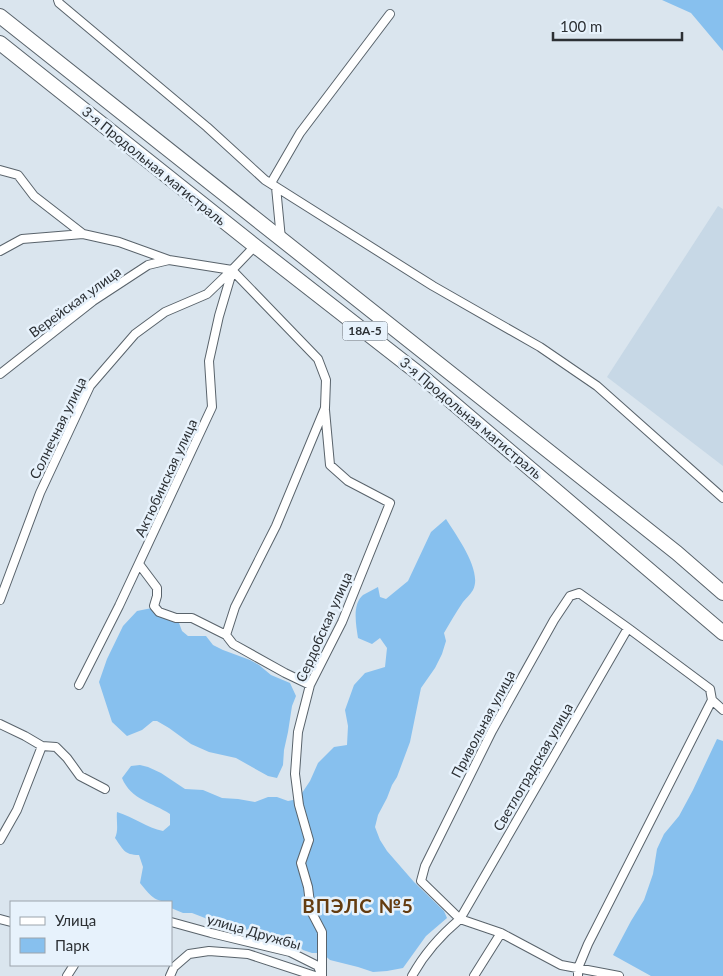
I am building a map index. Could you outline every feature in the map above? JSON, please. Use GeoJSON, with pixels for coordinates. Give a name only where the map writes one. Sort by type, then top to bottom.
{"type":"FeatureCollection","features":[{"type":"Feature","properties":{"kind":"highway","name":"3-я Продольная магистраль"},"geometry":{"type":"LineString","coordinates":[[0,16],[669,547],[723,593]]}},
{"type":"Feature","properties":{"kind":"highway","name":"3-я Продольная магистраль"},"geometry":{"type":"LineString","coordinates":[[0,43],[418,373],[723,634]]}},
{"type":"Feature","properties":{"kind":"street"},"geometry":{"type":"LineString","coordinates":[[58,0],[59,3],[273,185],[433,286],[540,347],[596,386],[723,498]]}},
{"type":"Feature","properties":{"kind":"street"},"geometry":{"type":"LineString","coordinates":[[281,239],[273,185],[300,133],[390,14]]}},
{"type":"Feature","properties":{"kind":"street"},"geometry":{"type":"LineString","coordinates":[[0,170],[18,175],[34,196],[82,234]]}},
{"type":"Feature","properties":{"kind":"street"},"geometry":{"type":"LineString","coordinates":[[0,251],[22,240],[82,234],[119,242],[169,260],[232,270],[318,359],[326,380],[325,408],[276,526],[235,607],[226,635]]}},
{"type":"Feature","properties":{"kind":"street","name":"Солнечная улица"},"geometry":{"type":"LineString","coordinates":[[0,600],[40,493],[90,386],[135,334],[165,312],[207,294],[255,246]]}},
{"type":"Feature","properties":{"kind":"street","name":"Верейская улица"},"geometry":{"type":"LineString","coordinates":[[0,374],[93,300],[148,265],[169,260]]}},
{"type":"Feature","properties":{"kind":"street","name":"Актюбинская улица"},"geometry":{"type":"LineString","coordinates":[[79,685],[119,606],[212,407],[209,361],[232,270]]}},
{"type":"Feature","properties":{"kind":"street","name":"Сердобская улица"},"geometry":{"type":"LineString","coordinates":[[322,976],[322,932],[312,911],[301,863],[309,840],[299,805],[295,774],[298,732],[310,685],[342,622],[390,504],[348,482],[330,465],[325,408]]}},
{"type":"Feature","properties":{"kind":"street"},"geometry":{"type":"LineString","coordinates":[[139,564],[157,588],[154,606],[159,612],[176,618],[192,618],[226,635],[233,644],[310,685]]}},
{"type":"Feature","properties":{"kind":"street","name":"Привольная улица"},"geometry":{"type":"LineString","coordinates":[[460,919],[421,881],[425,866],[492,731],[554,620],[570,596],[579,593],[628,628]]}},
{"type":"Feature","properties":{"kind":"street"},"geometry":{"type":"LineString","coordinates":[[578,972],[588,944],[712,700],[710,689],[628,628]]}},
{"type":"Feature","properties":{"kind":"street","name":"Светлоградская улица"},"geometry":{"type":"LineString","coordinates":[[412,976],[420,961],[447,930],[460,919],[628,628]]}},
{"type":"Feature","properties":{"kind":"street"},"geometry":{"type":"LineString","coordinates":[[712,700],[723,710]]}},
{"type":"Feature","properties":{"kind":"street"},"geometry":{"type":"LineString","coordinates":[[0,724],[42,746],[56,747],[80,776],[105,789]]}},
{"type":"Feature","properties":{"kind":"street"},"geometry":{"type":"LineString","coordinates":[[0,840],[17,810],[42,746]]}},
{"type":"Feature","properties":{"kind":"street"},"geometry":{"type":"LineString","coordinates":[[460,919],[501,933],[578,972],[619,976]]}},
{"type":"Feature","properties":{"kind":"street","name":"улица Дружбы"},"geometry":{"type":"LineString","coordinates":[[172,922],[290,952],[318,966],[322,976]]}},
{"type":"Feature","properties":{"kind":"street"},"geometry":{"type":"LineString","coordinates":[[474,976],[501,933]]}},
{"type":"Feature","properties":{"kind":"street"},"geometry":{"type":"LineString","coordinates":[[170,976],[174,967],[189,954],[209,951],[248,954],[315,976]]}},
{"type":"Feature","properties":{"kind":"shaded area"},"geometry":{"type":"Polygon","coordinates":[[[718,206],[723,209],[723,466],[607,377],[718,206]]]}},
{"type":"Feature","properties":{"kind":"green space"},"geometry":{"type":"Polygon","coordinates":[[[662,0],[723,0],[723,51],[691,13],[662,0]]]}},
{"type":"Feature","properties":{"kind":"green space"},"geometry":{"type":"Polygon","coordinates":[[[446,519],[467,553],[475,582],[473,590],[460,606],[444,633],[446,641],[442,654],[421,688],[410,742],[397,777],[378,815],[375,827],[387,851],[414,882],[444,911],[447,918],[426,936],[403,968],[373,972],[330,960],[322,953],[312,953],[303,950],[296,943],[273,937],[255,928],[239,931],[229,926],[216,926],[205,918],[172,908],[172,901],[160,901],[153,897],[140,883],[143,867],[139,855],[127,853],[115,838],[117,812],[163,831],[170,825],[170,814],[136,796],[126,785],[122,778],[131,766],[140,765],[148,767],[185,789],[203,790],[222,798],[255,802],[268,797],[277,797],[288,801],[298,799],[310,781],[318,763],[334,747],[347,745],[348,726],[345,710],[354,685],[365,673],[385,667],[387,648],[380,638],[372,644],[358,638],[356,627],[357,604],[363,595],[378,587],[380,597],[386,599],[408,581],[431,532],[446,519]]]}},
{"type":"Feature","properties":{"kind":"green space"},"geometry":{"type":"Polygon","coordinates":[[[157,607],[179,623],[182,631],[188,636],[206,636],[213,645],[250,660],[271,675],[290,683],[296,696],[292,706],[283,765],[277,778],[268,776],[236,758],[209,752],[191,744],[157,721],[153,721],[142,730],[127,736],[112,722],[99,682],[107,659],[123,626],[137,611],[157,607]]]}},
{"type":"Feature","properties":{"kind":"green space"},"geometry":{"type":"Polygon","coordinates":[[[717,739],[723,741],[723,976],[651,976],[613,955],[644,900],[653,874],[657,849],[664,834],[679,816],[717,739]]]}},
{"type":"Feature","properties":{"kind":"district","name":"ВПЭЛС №5"},"geometry":{"type":"Point","coordinates":[358,906]}}]}
